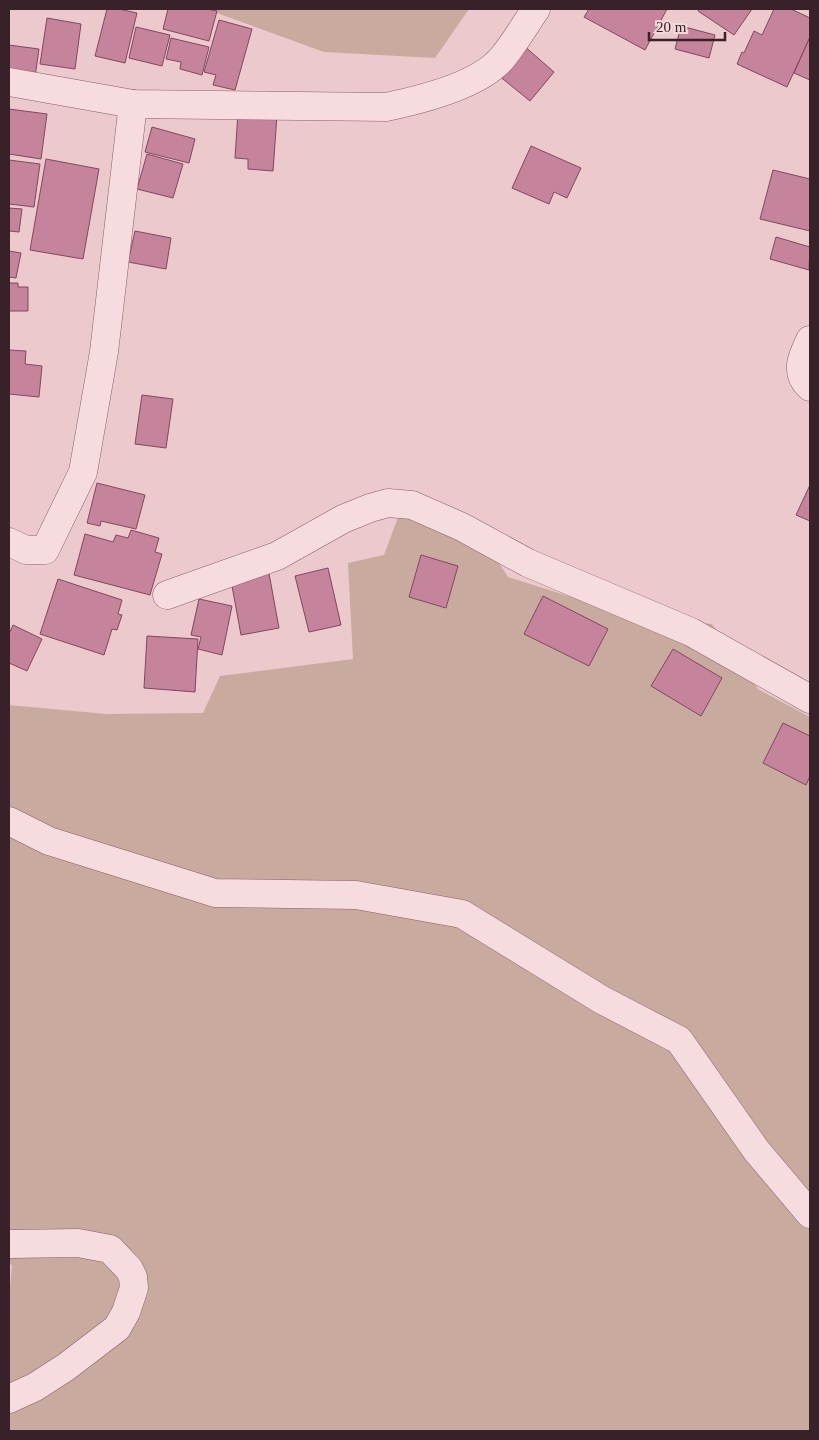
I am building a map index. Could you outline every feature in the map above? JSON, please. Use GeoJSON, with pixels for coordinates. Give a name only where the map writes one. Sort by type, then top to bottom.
{"type":"FeatureCollection","features":[{"type":"Feature","properties":{"kind":"street"},"geometry":{"type":"LineString","coordinates":[[9,82],[133,104],[386,107],[415,101],[449,90],[481,74],[502,59],[536,9]]}},
{"type":"Feature","properties":{"kind":"street"},"geometry":{"type":"LineString","coordinates":[[9,542],[26,550],[44,550],[83,472],[104,352],[133,104]]}},
{"type":"Feature","properties":{"kind":"street"},"geometry":{"type":"LineString","coordinates":[[810,340],[800,364],[804,381],[810,387]]}},
{"type":"Feature","properties":{"kind":"street"},"geometry":{"type":"LineString","coordinates":[[167,596],[277,556],[343,519],[370,508],[388,504],[412,505],[462,528],[528,563],[691,632],[810,699]]}},
{"type":"Feature","properties":{"kind":"street"},"geometry":{"type":"LineString","coordinates":[[9,821],[49,841],[215,893],[356,895],[462,914],[602,1000],[679,1040],[756,1150],[810,1214]]}},
{"type":"Feature","properties":{"kind":"street"},"geometry":{"type":"LineString","coordinates":[[9,1244],[78,1243],[110,1249],[133,1277],[134,1288],[126,1312],[117,1328],[36,1387],[9,1399]]}},
{"type":"Feature","properties":{"kind":"shaded area"},"geometry":{"type":"Polygon","coordinates":[[[206,9],[469,9],[435,58],[324,52],[206,9]]]}},
{"type":"Feature","properties":{"kind":"shaded area"},"geometry":{"type":"Polygon","coordinates":[[[404,501],[467,514],[508,577],[641,619],[712,624],[758,689],[810,717],[810,1431],[9,1431],[9,1300],[12,1265],[9,1264],[9,705],[106,714],[203,713],[220,676],[353,659],[348,563],[384,555],[404,501]]]}},
{"type":"Feature","properties":{"kind":"building"},"geometry":{"type":"Polygon","coordinates":[[[107,9],[119,9],[137,13],[125,63],[95,56],[107,9]]]}},
{"type":"Feature","properties":{"kind":"building"},"geometry":{"type":"Polygon","coordinates":[[[168,9],[207,9],[217,11],[209,41],[163,29],[168,9]]]}},
{"type":"Feature","properties":{"kind":"building"},"geometry":{"type":"Polygon","coordinates":[[[589,9],[667,9],[645,50],[584,17],[589,9]]]}},
{"type":"Feature","properties":{"kind":"building"},"geometry":{"type":"Polygon","coordinates":[[[699,9],[752,9],[734,35],[698,11],[699,9]]]}},
{"type":"Feature","properties":{"kind":"building"},"geometry":{"type":"Polygon","coordinates":[[[774,9],[791,9],[810,18],[810,37],[787,87],[737,64],[754,31],[762,35],[774,9]]]}},
{"type":"Feature","properties":{"kind":"building"},"geometry":{"type":"Polygon","coordinates":[[[47,18],[81,24],[75,69],[40,64],[47,18]]]}},
{"type":"Feature","properties":{"kind":"building"},"geometry":{"type":"Polygon","coordinates":[[[219,20],[252,29],[235,90],[213,85],[216,75],[204,72],[219,20]]]}},
{"type":"Feature","properties":{"kind":"building"},"geometry":{"type":"Polygon","coordinates":[[[681,26],[715,35],[709,58],[675,49],[681,26]]]}},
{"type":"Feature","properties":{"kind":"building"},"geometry":{"type":"Polygon","coordinates":[[[136,27],[170,35],[162,66],[129,58],[136,27]]]}},
{"type":"Feature","properties":{"kind":"building"},"geometry":{"type":"Polygon","coordinates":[[[810,37],[810,80],[794,73],[810,37]]]}},
{"type":"Feature","properties":{"kind":"building"},"geometry":{"type":"Polygon","coordinates":[[[171,38],[209,47],[202,75],[180,69],[181,62],[166,59],[171,38]]]}},
{"type":"Feature","properties":{"kind":"building"},"geometry":{"type":"Polygon","coordinates":[[[9,45],[39,49],[35,77],[9,73],[9,45]]]}},
{"type":"Feature","properties":{"kind":"building"},"geometry":{"type":"Polygon","coordinates":[[[523,45],[554,72],[530,101],[498,75],[523,45]]]}},
{"type":"Feature","properties":{"kind":"building"},"geometry":{"type":"Polygon","coordinates":[[[9,109],[47,114],[41,159],[9,154],[9,109]]]}},
{"type":"Feature","properties":{"kind":"building"},"geometry":{"type":"Polygon","coordinates":[[[238,112],[277,115],[273,171],[248,169],[248,159],[235,158],[238,112]]]}},
{"type":"Feature","properties":{"kind":"building"},"geometry":{"type":"Polygon","coordinates":[[[152,127],[195,139],[189,163],[145,152],[152,127]]]}},
{"type":"Feature","properties":{"kind":"building"},"geometry":{"type":"Polygon","coordinates":[[[531,146],[581,168],[567,198],[554,192],[549,204],[512,188],[531,146]]]}},
{"type":"Feature","properties":{"kind":"building"},"geometry":{"type":"Polygon","coordinates":[[[147,154],[183,164],[173,198],[137,189],[147,154]]]}},
{"type":"Feature","properties":{"kind":"building"},"geometry":{"type":"Polygon","coordinates":[[[46,159],[99,169],[83,259],[30,250],[46,159]]]}},
{"type":"Feature","properties":{"kind":"building"},"geometry":{"type":"Polygon","coordinates":[[[9,160],[40,164],[34,207],[9,204],[9,160]]]}},
{"type":"Feature","properties":{"kind":"building"},"geometry":{"type":"Polygon","coordinates":[[[773,170],[810,179],[810,231],[760,219],[773,170]]]}},
{"type":"Feature","properties":{"kind":"building"},"geometry":{"type":"Polygon","coordinates":[[[9,208],[22,209],[19,232],[9,231],[9,208]]]}},
{"type":"Feature","properties":{"kind":"building"},"geometry":{"type":"Polygon","coordinates":[[[135,231],[171,238],[166,269],[128,262],[135,231]]]}},
{"type":"Feature","properties":{"kind":"building"},"geometry":{"type":"Polygon","coordinates":[[[776,237],[810,247],[809,270],[770,259],[776,237]]]}},
{"type":"Feature","properties":{"kind":"building"},"geometry":{"type":"Polygon","coordinates":[[[9,251],[21,253],[16,278],[9,277],[9,251]]]}},
{"type":"Feature","properties":{"kind":"building"},"geometry":{"type":"Polygon","coordinates":[[[9,283],[18,283],[18,287],[28,287],[28,311],[9,311],[9,283]]]}},
{"type":"Feature","properties":{"kind":"building"},"geometry":{"type":"Polygon","coordinates":[[[9,350],[26,351],[25,364],[42,366],[39,397],[9,394],[9,350]]]}},
{"type":"Feature","properties":{"kind":"building"},"geometry":{"type":"Polygon","coordinates":[[[142,395],[173,399],[166,448],[135,444],[142,395]]]}},
{"type":"Feature","properties":{"kind":"building"},"geometry":{"type":"Polygon","coordinates":[[[97,483],[145,495],[136,529],[101,521],[100,526],[87,523],[97,483]]]}},
{"type":"Feature","properties":{"kind":"building"},"geometry":{"type":"Polygon","coordinates":[[[810,485],[810,521],[796,515],[810,485]]]}},
{"type":"Feature","properties":{"kind":"building"},"geometry":{"type":"Polygon","coordinates":[[[131,530],[159,538],[155,552],[162,554],[150,595],[74,575],[85,534],[113,542],[116,535],[128,538],[131,530]]]}},
{"type":"Feature","properties":{"kind":"building"},"geometry":{"type":"Polygon","coordinates":[[[421,555],[458,566],[446,608],[409,597],[421,555]]]}},
{"type":"Feature","properties":{"kind":"building"},"geometry":{"type":"Polygon","coordinates":[[[268,568],[279,628],[241,635],[230,575],[268,568]]]}},
{"type":"Feature","properties":{"kind":"building"},"geometry":{"type":"Polygon","coordinates":[[[328,568],[341,625],[309,632],[295,576],[328,568]]]}},
{"type":"Feature","properties":{"kind":"building"},"geometry":{"type":"Polygon","coordinates":[[[58,579],[122,600],[118,614],[122,615],[117,630],[112,629],[104,655],[40,634],[58,579]]]}},
{"type":"Feature","properties":{"kind":"building"},"geometry":{"type":"Polygon","coordinates":[[[543,596],[608,629],[589,666],[524,634],[543,596]]]}},
{"type":"Feature","properties":{"kind":"building"},"geometry":{"type":"Polygon","coordinates":[[[199,599],[232,606],[222,655],[198,649],[201,637],[191,635],[199,599]]]}},
{"type":"Feature","properties":{"kind":"building"},"geometry":{"type":"Polygon","coordinates":[[[13,625],[42,639],[27,671],[9,663],[9,634],[13,625]]]}},
{"type":"Feature","properties":{"kind":"building"},"geometry":{"type":"Polygon","coordinates":[[[147,636],[198,639],[195,692],[144,688],[147,636]]]}},
{"type":"Feature","properties":{"kind":"building"},"geometry":{"type":"Polygon","coordinates":[[[673,649],[722,678],[701,716],[651,686],[673,649]]]}},
{"type":"Feature","properties":{"kind":"building"},"geometry":{"type":"Polygon","coordinates":[[[783,723],[810,736],[810,776],[806,785],[763,763],[783,723]]]}}]}
